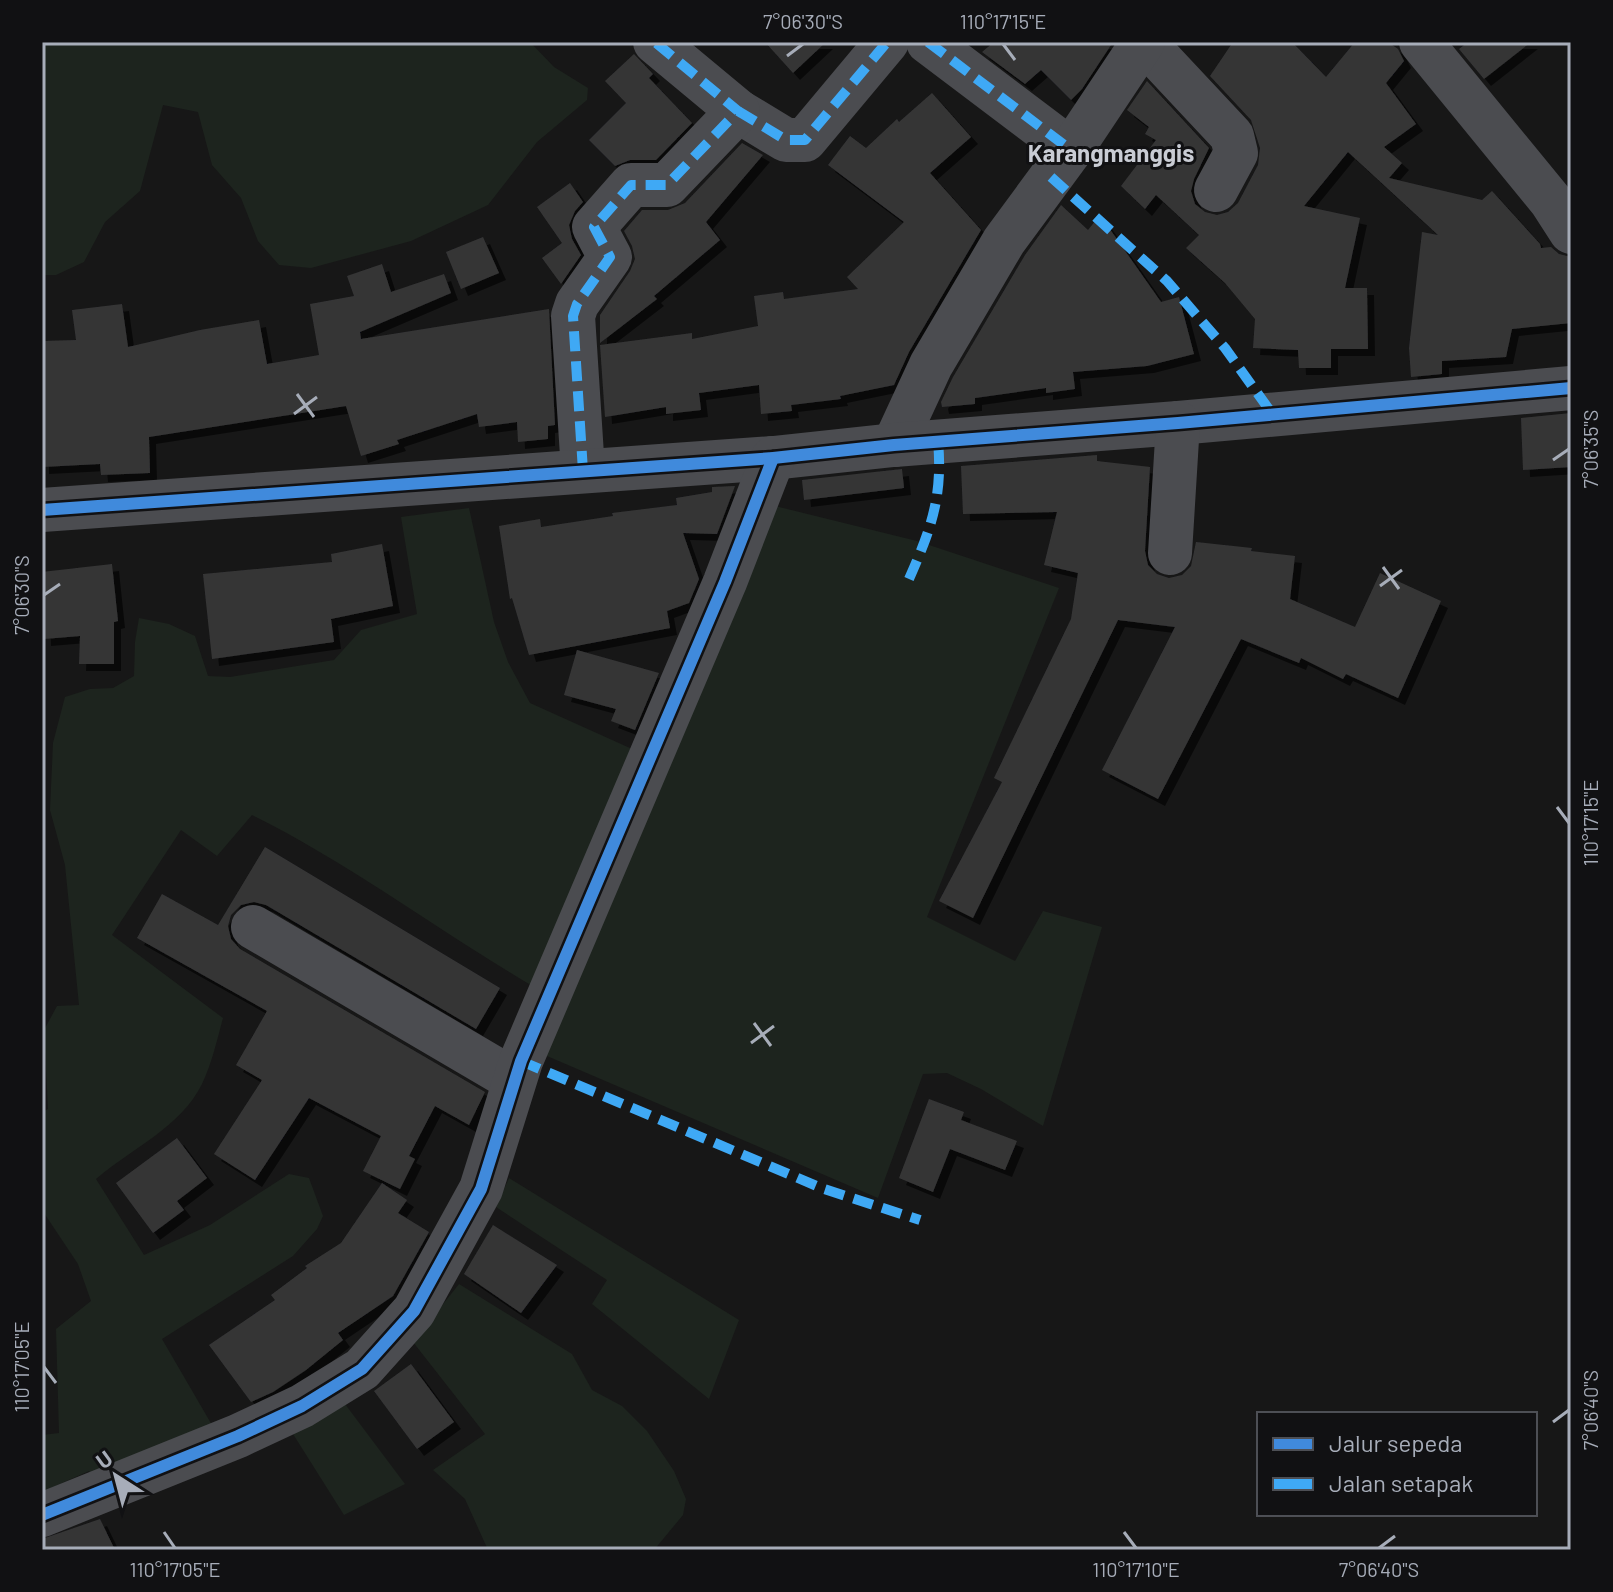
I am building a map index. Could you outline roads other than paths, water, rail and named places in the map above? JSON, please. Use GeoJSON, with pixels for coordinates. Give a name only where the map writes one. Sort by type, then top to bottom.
{"type":"FeatureCollection","features":[{"type":"Feature","properties":{"kind":"street"},"geometry":{"type":"LineString","coordinates":[[655,42],[738,111],[786,140],[805,140],[887,42]]}},
{"type":"Feature","properties":{"kind":"street"},"geometry":{"type":"LineString","coordinates":[[928,42],[1071,150]]}},
{"type":"Feature","properties":{"kind":"street"},"geometry":{"type":"LineString","coordinates":[[894,445],[931,365],[1004,241],[1071,150],[1144,42],[1232,136],[1236,153],[1216,190]]}},
{"type":"Feature","properties":{"kind":"street"},"geometry":{"type":"LineString","coordinates":[[1421,42],[1551,201],[1571,232]]}},
{"type":"Feature","properties":{"kind":"street"},"geometry":{"type":"LineString","coordinates":[[583,471],[573,316],[577,304],[610,257],[594,227],[631,185],[667,185],[738,111]]}},
{"type":"Feature","properties":{"kind":"street"},"geometry":{"type":"LineString","coordinates":[[42,510],[773,458],[1571,388]]}},
{"type":"Feature","properties":{"kind":"street"},"geometry":{"type":"LineString","coordinates":[[1170,553],[1178,423]]}},
{"type":"Feature","properties":{"kind":"street"},"geometry":{"type":"LineString","coordinates":[[42,1515],[278,1419],[362,1369],[414,1311],[481,1189],[514,1080],[725,582],[773,458]]}},
{"type":"Feature","properties":{"kind":"street"},"geometry":{"type":"LineString","coordinates":[[253,927],[514,1080]]}},
{"type":"Feature","properties":{"kind":"district","name":"Karangmanggis"},"geometry":{"type":"Point","coordinates":[1111,154]}}]}
